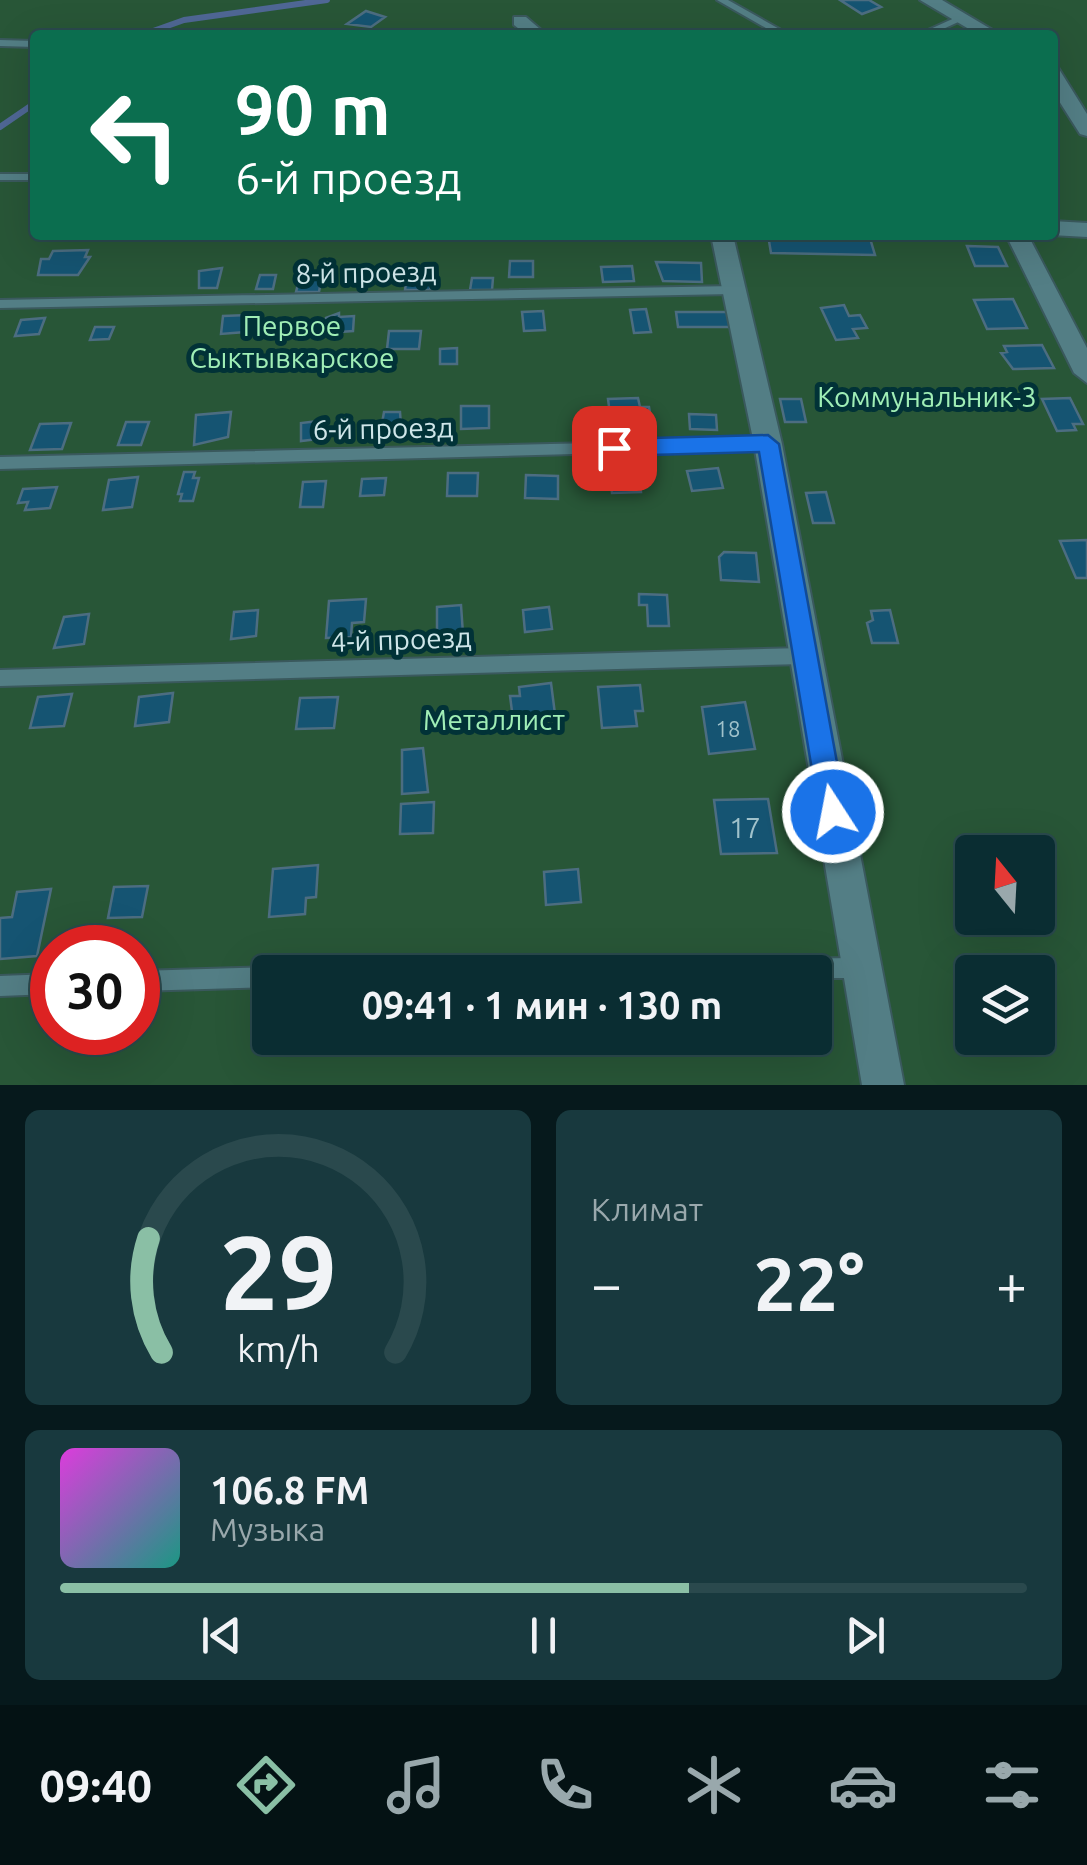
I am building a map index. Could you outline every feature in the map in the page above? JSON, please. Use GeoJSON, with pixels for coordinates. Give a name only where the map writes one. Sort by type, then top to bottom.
{"type":"FeatureCollection","features":[{"type":"Feature","properties":{"kind":"street"},"geometry":{"type":"LineString","coordinates":[[929,0],[983,30]]}},
{"type":"Feature","properties":{"kind":"street"},"geometry":{"type":"LineString","coordinates":[[520,20],[532,30]]}},
{"type":"Feature","properties":{"kind":"street"},"geometry":{"type":"LineString","coordinates":[[1058,83],[1087,130]]}},
{"type":"Feature","properties":{"kind":"street"},"geometry":{"type":"LineString","coordinates":[[1058,228],[1087,230]]}},
{"type":"Feature","properties":{"kind":"street"},"geometry":{"type":"LineString","coordinates":[[723,240],[768,444],[803,656],[884,1085]]}},
{"type":"Feature","properties":{"kind":"street"},"geometry":{"type":"LineString","coordinates":[[1020,240],[1087,373]]}},
{"type":"Feature","properties":{"kind":"lane"},"geometry":{"type":"LineString","coordinates":[[721,0],[776,30]]}},
{"type":"Feature","properties":{"kind":"lane"},"geometry":{"type":"LineString","coordinates":[[934,30],[962,18]]}},
{"type":"Feature","properties":{"kind":"lane"},"geometry":{"type":"LineString","coordinates":[[0,43],[30,44]]}},
{"type":"Feature","properties":{"kind":"lane"},"geometry":{"type":"LineString","coordinates":[[0,177],[30,177]]}},
{"type":"Feature","properties":{"kind":"lane","name":"8-й проезд"},"geometry":{"type":"LineString","coordinates":[[0,304],[733,290]]}},
{"type":"Feature","properties":{"kind":"lane","name":"6-й проезд"},"geometry":{"type":"LineString","coordinates":[[0,463],[768,444]]}},
{"type":"Feature","properties":{"kind":"lane","name":"4-й проезд"},"geometry":{"type":"LineString","coordinates":[[0,678],[803,656]]}},
{"type":"Feature","properties":{"kind":"lane"},"geometry":{"type":"LineString","coordinates":[[832,968],[862,968]]}},
{"type":"Feature","properties":{"kind":"lane"},"geometry":{"type":"LineString","coordinates":[[160,980],[252,977]]}},
{"type":"Feature","properties":{"kind":"lane"},"geometry":{"type":"LineString","coordinates":[[0,986],[30,985]]}},
{"type":"Feature","properties":{"kind":"green space"},"geometry":{"type":"Polygon","coordinates":[[[0,0],[1087,0],[1087,1085],[0,1085],[0,0]]]}},
{"type":"Feature","properties":{"kind":"building"},"geometry":{"type":"Polygon","coordinates":[[[840,0],[869,0],[881,7],[862,14],[840,0]]]}},
{"type":"Feature","properties":{"kind":"building"},"geometry":{"type":"Polygon","coordinates":[[[366,11],[385,17],[371,27],[347,24],[366,11]]]}},
{"type":"Feature","properties":{"kind":"building"},"geometry":{"type":"Polygon","coordinates":[[[769,240],[870,240],[875,255],[771,253],[769,240]]]}},
{"type":"Feature","properties":{"kind":"building"},"geometry":{"type":"Polygon","coordinates":[[[967,246],[998,247],[1007,266],[975,266],[967,246]]]}},
{"type":"Feature","properties":{"kind":"building"},"geometry":{"type":"Polygon","coordinates":[[[88,250],[85,257],[90,257],[78,275],[38,275],[41,259],[49,259],[53,251],[88,250]]]}},
{"type":"Feature","properties":{"kind":"building"},"geometry":{"type":"Polygon","coordinates":[[[510,261],[533,261],[533,277],[509,277],[510,261]]]}},
{"type":"Feature","properties":{"kind":"building"},"geometry":{"type":"Polygon","coordinates":[[[656,262],[701,263],[702,282],[663,281],[656,262]]]}},
{"type":"Feature","properties":{"kind":"building"},"geometry":{"type":"Polygon","coordinates":[[[632,266],[634,281],[603,282],[601,267],[632,266]]]}},
{"type":"Feature","properties":{"kind":"building"},"geometry":{"type":"Polygon","coordinates":[[[222,268],[217,288],[199,288],[199,271],[222,268]]]}},
{"type":"Feature","properties":{"kind":"building"},"geometry":{"type":"Polygon","coordinates":[[[432,273],[430,290],[405,290],[407,274],[432,273]]]}},
{"type":"Feature","properties":{"kind":"building"},"geometry":{"type":"Polygon","coordinates":[[[260,275],[276,275],[273,289],[256,289],[260,275]]]}},
{"type":"Feature","properties":{"kind":"building"},"geometry":{"type":"Polygon","coordinates":[[[322,275],[319,292],[296,292],[300,276],[322,275]]]}},
{"type":"Feature","properties":{"kind":"building"},"geometry":{"type":"Polygon","coordinates":[[[472,278],[493,278],[492,290],[470,290],[472,278]]]}},
{"type":"Feature","properties":{"kind":"building"},"geometry":{"type":"Polygon","coordinates":[[[1013,299],[1027,328],[987,329],[974,300],[1013,299]]]}},
{"type":"Feature","properties":{"kind":"building"},"geometry":{"type":"Polygon","coordinates":[[[844,305],[849,316],[860,315],[867,328],[853,329],[858,338],[836,340],[821,308],[844,305]]]}},
{"type":"Feature","properties":{"kind":"building"},"geometry":{"type":"Polygon","coordinates":[[[646,309],[651,332],[634,333],[630,310],[646,309]]]}},
{"type":"Feature","properties":{"kind":"building"},"geometry":{"type":"Polygon","coordinates":[[[543,311],[545,330],[524,331],[522,312],[543,311]]]}},
{"type":"Feature","properties":{"kind":"building"},"geometry":{"type":"Polygon","coordinates":[[[676,312],[728,312],[731,327],[678,327],[676,312]]]}},
{"type":"Feature","properties":{"kind":"building"},"geometry":{"type":"Polygon","coordinates":[[[339,313],[339,317],[354,316],[353,331],[325,333],[326,318],[339,313]]]}},
{"type":"Feature","properties":{"kind":"building"},"geometry":{"type":"Polygon","coordinates":[[[248,315],[245,332],[221,334],[223,316],[248,315]]]}},
{"type":"Feature","properties":{"kind":"building"},"geometry":{"type":"Polygon","coordinates":[[[45,318],[39,334],[15,336],[21,320],[45,318]]]}},
{"type":"Feature","properties":{"kind":"building"},"geometry":{"type":"Polygon","coordinates":[[[95,327],[114,327],[109,339],[90,340],[95,327]]]}},
{"type":"Feature","properties":{"kind":"building"},"geometry":{"type":"Polygon","coordinates":[[[389,331],[421,331],[419,349],[387,349],[389,331]]]}},
{"type":"Feature","properties":{"kind":"building"},"geometry":{"type":"Polygon","coordinates":[[[1042,345],[1054,368],[1013,369],[1001,353],[1007,352],[1004,346],[1042,345]]]}},
{"type":"Feature","properties":{"kind":"building"},"geometry":{"type":"Polygon","coordinates":[[[457,348],[457,364],[440,364],[440,349],[457,348]]]}},
{"type":"Feature","properties":{"kind":"building"},"geometry":{"type":"Polygon","coordinates":[[[638,398],[640,407],[649,407],[651,419],[638,420],[639,428],[612,430],[608,399],[638,398]]]}},
{"type":"Feature","properties":{"kind":"building"},"geometry":{"type":"Polygon","coordinates":[[[1070,398],[1083,424],[1073,424],[1076,430],[1057,431],[1042,399],[1070,398]]]}},
{"type":"Feature","properties":{"kind":"building"},"geometry":{"type":"Polygon","coordinates":[[[780,399],[801,399],[806,422],[785,422],[780,399]]]}},
{"type":"Feature","properties":{"kind":"building"},"geometry":{"type":"Polygon","coordinates":[[[461,406],[489,406],[489,428],[461,429],[461,406]]]}},
{"type":"Feature","properties":{"kind":"building"},"geometry":{"type":"Polygon","coordinates":[[[231,412],[228,437],[194,445],[196,415],[231,412]]]}},
{"type":"Feature","properties":{"kind":"building"},"geometry":{"type":"Polygon","coordinates":[[[384,412],[400,412],[402,439],[379,440],[384,412]]]}},
{"type":"Feature","properties":{"kind":"building"},"geometry":{"type":"Polygon","coordinates":[[[689,414],[716,415],[717,430],[690,429],[689,414]]]}},
{"type":"Feature","properties":{"kind":"building"},"geometry":{"type":"Polygon","coordinates":[[[327,420],[327,438],[301,441],[301,423],[327,420]]]}},
{"type":"Feature","properties":{"kind":"building"},"geometry":{"type":"Polygon","coordinates":[[[126,422],[149,422],[141,445],[118,445],[126,422]]]}},
{"type":"Feature","properties":{"kind":"building"},"geometry":{"type":"Polygon","coordinates":[[[71,423],[62,449],[30,450],[40,424],[71,423]]]}},
{"type":"Feature","properties":{"kind":"building"},"geometry":{"type":"Polygon","coordinates":[[[718,468],[723,488],[692,491],[687,471],[718,468]]]}},
{"type":"Feature","properties":{"kind":"building"},"geometry":{"type":"Polygon","coordinates":[[[184,472],[195,472],[193,478],[199,478],[193,501],[180,501],[184,472]]]}},
{"type":"Feature","properties":{"kind":"building"},"geometry":{"type":"Polygon","coordinates":[[[448,473],[478,473],[477,496],[447,496],[448,473]]]}},
{"type":"Feature","properties":{"kind":"building"},"geometry":{"type":"Polygon","coordinates":[[[639,474],[641,492],[612,493],[610,475],[639,474]]]}},
{"type":"Feature","properties":{"kind":"building"},"geometry":{"type":"Polygon","coordinates":[[[526,475],[558,476],[558,499],[525,498],[526,475]]]}},
{"type":"Feature","properties":{"kind":"building"},"geometry":{"type":"Polygon","coordinates":[[[138,477],[132,507],[103,510],[109,480],[138,477]]]}},
{"type":"Feature","properties":{"kind":"building"},"geometry":{"type":"Polygon","coordinates":[[[386,478],[384,495],[360,496],[362,479],[386,478]]]}},
{"type":"Feature","properties":{"kind":"building"},"geometry":{"type":"Polygon","coordinates":[[[326,481],[323,507],[300,507],[303,482],[326,481]]]}},
{"type":"Feature","properties":{"kind":"building"},"geometry":{"type":"Polygon","coordinates":[[[57,487],[50,508],[25,510],[28,502],[18,503],[23,489],[57,487]]]}},
{"type":"Feature","properties":{"kind":"building"},"geometry":{"type":"Polygon","coordinates":[[[826,492],[834,523],[813,523],[806,493],[826,492]]]}},
{"type":"Feature","properties":{"kind":"building"},"geometry":{"type":"Polygon","coordinates":[[[1087,540],[1087,578],[1076,578],[1060,541],[1087,540]]]}},
{"type":"Feature","properties":{"kind":"building"},"geometry":{"type":"Polygon","coordinates":[[[724,552],[756,553],[759,582],[721,580],[719,557],[724,552]]]}},
{"type":"Feature","properties":{"kind":"building"},"geometry":{"type":"Polygon","coordinates":[[[639,594],[667,595],[669,626],[648,626],[647,605],[639,605],[639,594]]]}},
{"type":"Feature","properties":{"kind":"building"},"geometry":{"type":"Polygon","coordinates":[[[366,599],[364,622],[352,623],[351,637],[326,638],[329,601],[366,599]]]}},
{"type":"Feature","properties":{"kind":"building"},"geometry":{"type":"Polygon","coordinates":[[[461,605],[463,634],[437,636],[437,607],[461,605]]]}},
{"type":"Feature","properties":{"kind":"building"},"geometry":{"type":"Polygon","coordinates":[[[549,607],[552,629],[525,632],[523,610],[549,607]]]}},
{"type":"Feature","properties":{"kind":"building"},"geometry":{"type":"Polygon","coordinates":[[[258,610],[256,636],[231,639],[234,612],[258,610]]]}},
{"type":"Feature","properties":{"kind":"building"},"geometry":{"type":"Polygon","coordinates":[[[890,610],[898,643],[872,643],[867,623],[873,620],[871,611],[890,610]]]}},
{"type":"Feature","properties":{"kind":"building"},"geometry":{"type":"Polygon","coordinates":[[[89,614],[84,644],[54,648],[64,617],[89,614]]]}},
{"type":"Feature","properties":{"kind":"building"},"geometry":{"type":"Polygon","coordinates":[[[551,683],[555,714],[513,719],[510,696],[520,696],[519,687],[551,683]]]}},
{"type":"Feature","properties":{"kind":"building"},"geometry":{"type":"Polygon","coordinates":[[[640,685],[643,711],[635,711],[637,726],[602,728],[598,687],[640,685]]]}},
{"type":"Feature","properties":{"kind":"building"},"geometry":{"type":"Polygon","coordinates":[[[173,693],[169,722],[135,726],[139,697],[173,693]]]}},
{"type":"Feature","properties":{"kind":"building"},"geometry":{"type":"Polygon","coordinates":[[[72,694],[64,726],[30,728],[38,697],[72,694]]]}},
{"type":"Feature","properties":{"kind":"building"},"geometry":{"type":"Polygon","coordinates":[[[338,697],[334,728],[296,729],[300,698],[338,697]]]}},
{"type":"Feature","properties":{"kind":"building"},"geometry":{"type":"Polygon","coordinates":[[[745,702],[755,749],[709,754],[702,707],[745,702]]]}},
{"type":"Feature","properties":{"kind":"building"},"geometry":{"type":"Polygon","coordinates":[[[423,748],[428,792],[402,794],[402,750],[423,748]]]}},
{"type":"Feature","properties":{"kind":"building"},"geometry":{"type":"Polygon","coordinates":[[[768,799],[777,853],[721,854],[714,800],[768,799]]]}},
{"type":"Feature","properties":{"kind":"building"},"geometry":{"type":"Polygon","coordinates":[[[434,802],[433,833],[400,834],[401,804],[434,802]]]}},
{"type":"Feature","properties":{"kind":"building"},"geometry":{"type":"Polygon","coordinates":[[[318,865],[316,897],[306,898],[305,914],[269,917],[273,869],[318,865]]]}},
{"type":"Feature","properties":{"kind":"building"},"geometry":{"type":"Polygon","coordinates":[[[578,869],[581,902],[546,905],[544,872],[578,869]]]}},
{"type":"Feature","properties":{"kind":"building"},"geometry":{"type":"Polygon","coordinates":[[[148,886],[142,917],[108,918],[114,887],[148,886]]]}},
{"type":"Feature","properties":{"kind":"building"},"geometry":{"type":"Polygon","coordinates":[[[51,889],[43,925],[30,925],[30,957],[0,959],[0,918],[12,917],[17,892],[51,889]]]}},
{"type":"Feature","properties":{"kind":"waterway"},"geometry":{"type":"LineString","coordinates":[[156,30],[184,20],[327,0]]}},
{"type":"Feature","properties":{"kind":"waterway"},"geometry":{"type":"LineString","coordinates":[[0,127],[30,106]]}},
{"type":"Feature","properties":{"kind":"route"},"geometry":{"type":"LineString","coordinates":[[614,448],[768,444],[833,812]]}},
{"type":"Feature","properties":{"kind":"park label","name":"Первое Сыктывкарское"},"geometry":{"type":"Point","coordinates":[292,341]}},
{"type":"Feature","properties":{"kind":"park label","name":"Коммунальник-3"},"geometry":{"type":"Point","coordinates":[927,396]}},
{"type":"Feature","properties":{"kind":"park label","name":"Металлист"},"geometry":{"type":"Point","coordinates":[494,719]}}]}
